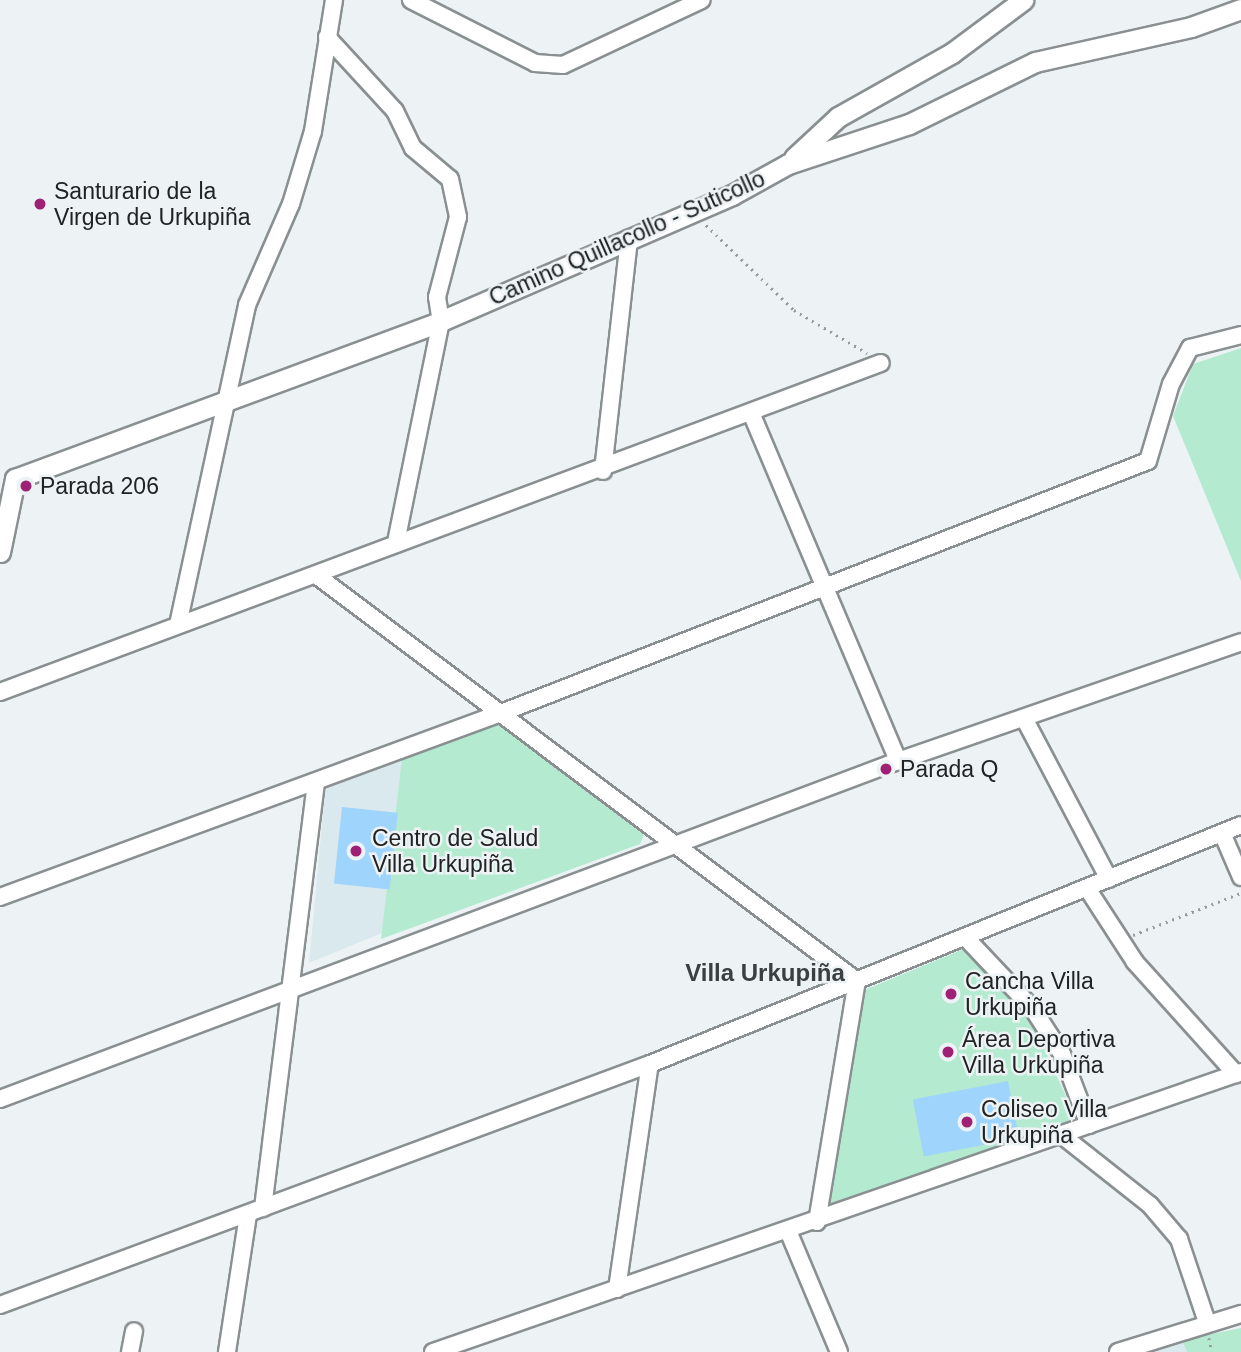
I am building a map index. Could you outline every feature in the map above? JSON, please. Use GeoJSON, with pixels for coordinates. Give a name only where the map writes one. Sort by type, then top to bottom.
{"type":"FeatureCollection","features":[{"type":"Feature","properties":{"kind":"main road"},"geometry":{"type":"LineString","coordinates":[[788,164],[838,117],[952,53],[1023,0]]}},
{"type":"Feature","properties":{"kind":"main road","name":"Camino Quillacollo - Suticollo"},"geometry":{"type":"LineString","coordinates":[[0,552],[15,478],[441,321],[694,211],[788,164],[909,124],[1035,62],[1191,27],[1241,9]]}},
{"type":"Feature","properties":{"kind":"street"},"geometry":{"type":"LineString","coordinates":[[179,620],[230,397],[247,305],[291,204],[313,131],[334,0]]}},
{"type":"Feature","properties":{"kind":"street"},"geometry":{"type":"LineString","coordinates":[[411,0],[535,63],[563,65],[702,0]]}},
{"type":"Feature","properties":{"kind":"street"},"geometry":{"type":"LineString","coordinates":[[327,37],[394,111],[413,148],[450,179],[457,217],[437,297],[441,321],[396,543]]}},
{"type":"Feature","properties":{"kind":"street"},"geometry":{"type":"LineString","coordinates":[[603,471],[629,238]]}},
{"type":"Feature","properties":{"kind":"street"},"geometry":{"type":"LineString","coordinates":[[0,897],[501,713],[1148,461],[1171,384],[1191,348],[1241,335]]}},
{"type":"Feature","properties":{"kind":"street"},"geometry":{"type":"LineString","coordinates":[[0,692],[179,620],[316,575],[396,543],[603,471],[881,363]]}},
{"type":"Feature","properties":{"kind":"street"},"geometry":{"type":"LineString","coordinates":[[752,415],[898,761]]}},
{"type":"Feature","properties":{"kind":"street"},"geometry":{"type":"LineString","coordinates":[[316,575],[857,981]]}},
{"type":"Feature","properties":{"kind":"street"},"geometry":{"type":"LineString","coordinates":[[0,1099],[292,985],[898,761],[1241,642]]}},
{"type":"Feature","properties":{"kind":"street"},"geometry":{"type":"LineString","coordinates":[[1024,718],[1109,878]]}},
{"type":"Feature","properties":{"kind":"street"},"geometry":{"type":"LineString","coordinates":[[228,1352],[256,1212],[292,985],[317,782]]}},
{"type":"Feature","properties":{"kind":"street"},"geometry":{"type":"LineString","coordinates":[[0,1305],[650,1064],[966,939],[1241,825]]}},
{"type":"Feature","properties":{"kind":"street"},"geometry":{"type":"LineString","coordinates":[[1222,833],[1241,877]]}},
{"type":"Feature","properties":{"kind":"street"},"geometry":{"type":"LineString","coordinates":[[433,1352],[789,1233],[1238,1073],[1121,940],[1087,888]]}},
{"type":"Feature","properties":{"kind":"street"},"geometry":{"type":"LineString","coordinates":[[966,939],[1040,1020],[1062,1054],[1088,1125]]}},
{"type":"Feature","properties":{"kind":"street"},"geometry":{"type":"LineString","coordinates":[[817,1222],[857,981]]}},
{"type":"Feature","properties":{"kind":"street"},"geometry":{"type":"LineString","coordinates":[[617,1289],[650,1064]]}},
{"type":"Feature","properties":{"kind":"street"},"geometry":{"type":"LineString","coordinates":[[1064,1137],[1150,1205],[1179,1239],[1207,1322]]}},
{"type":"Feature","properties":{"kind":"street"},"geometry":{"type":"LineString","coordinates":[[789,1233],[839,1352]]}},
{"type":"Feature","properties":{"kind":"street"},"geometry":{"type":"LineString","coordinates":[[1118,1352],[1207,1322],[1241,1314]]}},
{"type":"Feature","properties":{"kind":"street"},"geometry":{"type":"LineString","coordinates":[[130,1352],[134,1331]]}},
{"type":"Feature","properties":{"kind":"path"},"geometry":{"type":"LineString","coordinates":[[694,211],[794,310],[881,363]]}},
{"type":"Feature","properties":{"kind":"path"},"geometry":{"type":"LineString","coordinates":[[1121,940],[1241,893]]}},
{"type":"Feature","properties":{"kind":"shaded area","name":"Centro de Salud Villa Urkupiña"},"geometry":{"type":"Polygon","coordinates":[[[402,758],[382,933],[309,963],[325,792],[331,783],[402,758]]]}},
{"type":"Feature","properties":{"kind":"shaded area"},"geometry":{"type":"Polygon","coordinates":[[[1182,1340],[1187,1352],[1149,1352],[1182,1340]]]}},
{"type":"Feature","properties":{"kind":"green space"},"geometry":{"type":"Polygon","coordinates":[[[1241,348],[1241,581],[1173,416],[1193,364],[1241,348]]]}},
{"type":"Feature","properties":{"kind":"green space"},"geometry":{"type":"Polygon","coordinates":[[[490,724],[503,726],[644,835],[640,844],[381,939],[402,758],[490,724]]]}},
{"type":"Feature","properties":{"kind":"green space","name":"Área Deportiva Villa Urkupiña"},"geometry":{"type":"Polygon","coordinates":[[[964,949],[1032,1022],[1075,1116],[1064,1126],[826,1210],[857,993],[964,949]]]}},
{"type":"Feature","properties":{"kind":"green space"},"geometry":{"type":"Polygon","coordinates":[[[1241,1328],[1241,1352],[1187,1352],[1182,1340],[1241,1328]]]}},
{"type":"Feature","properties":{"kind":"building","name":"Centro de Salud Villa Urkupiña"},"geometry":{"type":"Polygon","coordinates":[[[342,807],[398,813],[390,889],[334,884],[342,807]]]}},
{"type":"Feature","properties":{"kind":"building","name":"Coliseo Villa Urkupiña"},"geometry":{"type":"Polygon","coordinates":[[[1008,1081],[1019,1138],[924,1156],[913,1100],[1008,1081]]]}},
{"type":"Feature","properties":{"kind":"place","name":"Santurario de la Virgen de Urkupiña"},"geometry":{"type":"Point","coordinates":[40,204]}},
{"type":"Feature","properties":{"kind":"place","name":"Parada 206"},"geometry":{"type":"Point","coordinates":[26,486]}},
{"type":"Feature","properties":{"kind":"place","name":"Parada Q"},"geometry":{"type":"Point","coordinates":[886,769]}},
{"type":"Feature","properties":{"kind":"place","name":"Centro de Salud Villa Urkupiña"},"geometry":{"type":"Point","coordinates":[356,851]}},
{"type":"Feature","properties":{"kind":"place","name":"Cancha Villa Urkupiña"},"geometry":{"type":"Point","coordinates":[951,994]}},
{"type":"Feature","properties":{"kind":"place","name":"Área Deportiva Villa Urkupiña"},"geometry":{"type":"Point","coordinates":[948,1052]}},
{"type":"Feature","properties":{"kind":"place","name":"Coliseo Villa Urkupiña"},"geometry":{"type":"Point","coordinates":[967,1122]}},
{"type":"Feature","properties":{"kind":"district","name":"Villa Urkupiña"},"geometry":{"type":"Point","coordinates":[765,973]}}]}
